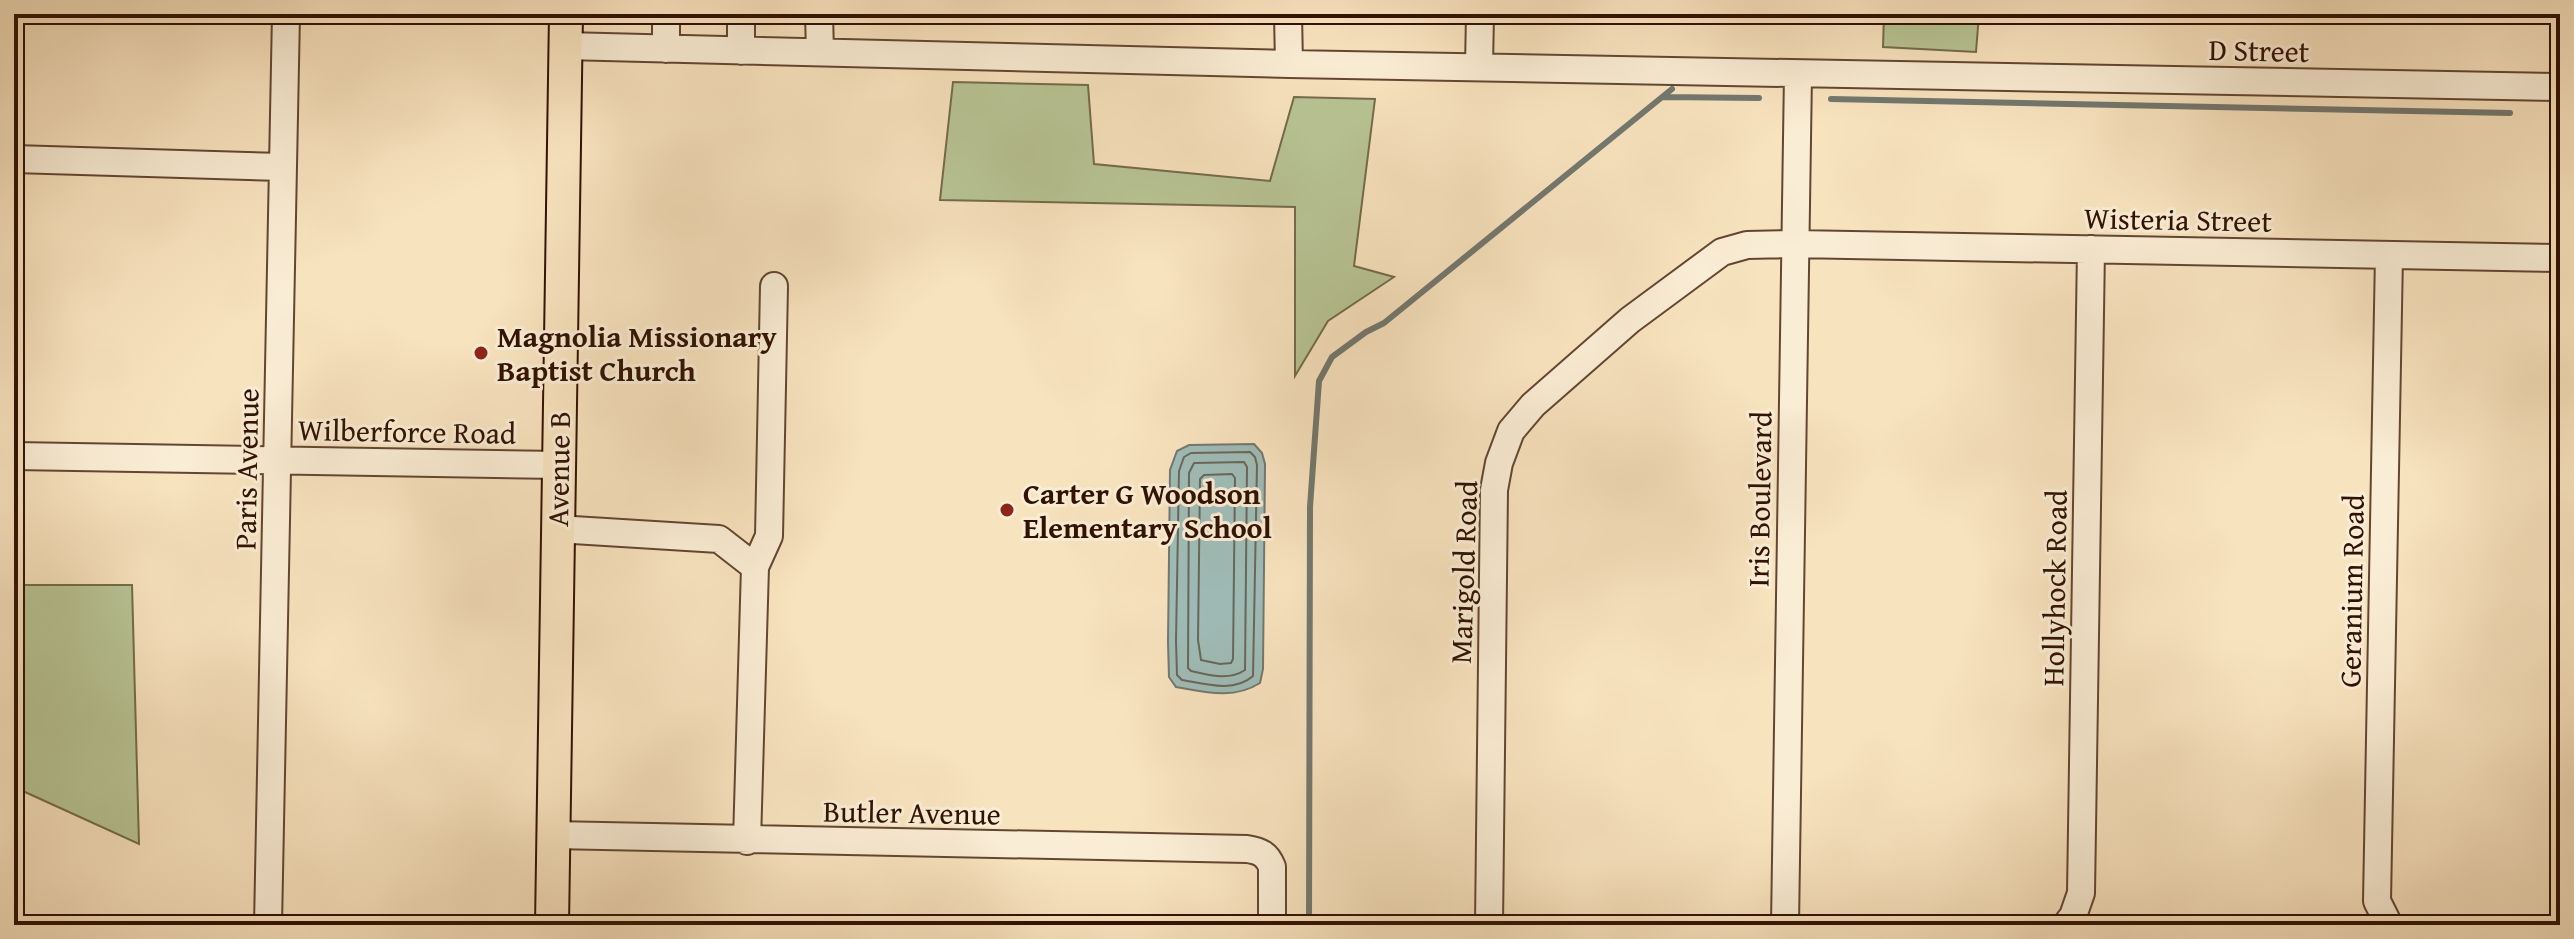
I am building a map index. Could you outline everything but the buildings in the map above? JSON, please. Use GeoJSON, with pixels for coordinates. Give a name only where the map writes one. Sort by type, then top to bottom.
{"type":"FeatureCollection","features":[{"type":"Feature","properties":{"kind":"main road","name":"Avenue B"},"geometry":{"type":"LineString","coordinates":[[552,925],[566,14]]}},
{"type":"Feature","properties":{"kind":"street","name":"Paris Avenue"},"geometry":{"type":"LineString","coordinates":[[268,925],[286,14]]}},
{"type":"Feature","properties":{"kind":"street"},"geometry":{"type":"LineString","coordinates":[[666,14],[666,49]]}},
{"type":"Feature","properties":{"kind":"street"},"geometry":{"type":"LineString","coordinates":[[741,14],[741,51]]}},
{"type":"Feature","properties":{"kind":"street"},"geometry":{"type":"LineString","coordinates":[[819,14],[820,52]]}},
{"type":"Feature","properties":{"kind":"street"},"geometry":{"type":"LineString","coordinates":[[1288,14],[1289,64]]}},
{"type":"Feature","properties":{"kind":"street"},"geometry":{"type":"LineString","coordinates":[[1479,67],[1480,14]]}},
{"type":"Feature","properties":{"kind":"street","name":"D Street"},"geometry":{"type":"LineString","coordinates":[[565,46],[1289,64],[2560,87]]}},
{"type":"Feature","properties":{"kind":"street","name":"Iris Boulevard"},"geometry":{"type":"LineString","coordinates":[[1785,925],[1798,74]]}},
{"type":"Feature","properties":{"kind":"street"},"geometry":{"type":"LineString","coordinates":[[14,159],[282,167]]}},
{"type":"Feature","properties":{"kind":"street","name":"Wisteria Street"},"geometry":{"type":"LineString","coordinates":[[1795,244],[2560,258]]}},
{"type":"Feature","properties":{"kind":"street","name":"Marigold Road"},"geometry":{"type":"LineString","coordinates":[[1489,925],[1494,490],[1499,463],[1511,431],[1533,405],[1608,339],[1704,263],[1722,252],[1747,245],[1795,244]]}},
{"type":"Feature","properties":{"kind":"street","name":"Hollyhock Road"},"geometry":{"type":"LineString","coordinates":[[2066,925],[2073,916],[2081,893],[2091,249]]}},
{"type":"Feature","properties":{"kind":"street","name":"Geranium Road"},"geometry":{"type":"LineString","coordinates":[[2389,255],[2377,901],[2389,925]]}},
{"type":"Feature","properties":{"kind":"street"},"geometry":{"type":"LineString","coordinates":[[747,841],[755,567],[769,536],[774,286]]}},
{"type":"Feature","properties":{"kind":"street","name":"Wilberforce Road"},"geometry":{"type":"LineString","coordinates":[[14,456],[559,465]]}},
{"type":"Feature","properties":{"kind":"street"},"geometry":{"type":"LineString","coordinates":[[557,529],[719,539],[755,567]]}},
{"type":"Feature","properties":{"kind":"street","name":"Butler Avenue"},"geometry":{"type":"LineString","coordinates":[[553,835],[1247,849],[1259,851],[1269,858],[1273,881],[1272,925]]}},
{"type":"Feature","properties":{"kind":"green space"},"geometry":{"type":"Polygon","coordinates":[[[1884,14],[1979,14],[1976,52],[1883,47],[1884,14]]]}},
{"type":"Feature","properties":{"kind":"green space"},"geometry":{"type":"Polygon","coordinates":[[[953,82],[1088,85],[1094,164],[1270,181],[1294,97],[1375,99],[1354,266],[1394,277],[1328,321],[1295,376],[1295,207],[940,200],[953,82]]]}},
{"type":"Feature","properties":{"kind":"green space"},"geometry":{"type":"Polygon","coordinates":[[[14,585],[132,585],[139,844],[14,787],[14,585]]]}},
{"type":"Feature","properties":{"kind":"water"},"geometry":{"type":"Polygon","coordinates":[[[1254,444],[1262,453],[1265,464],[1263,669],[1260,683],[1240,692],[1229,693],[1176,687],[1169,677],[1168,642],[1170,470],[1177,451],[1189,445],[1254,444]]]}},
{"type":"Feature","properties":{"kind":"waterway"},"geometry":{"type":"LineString","coordinates":[[1309,925],[1310,507],[1319,381],[1332,357],[1384,323],[1672,89]]}},
{"type":"Feature","properties":{"kind":"waterway"},"geometry":{"type":"LineString","coordinates":[[1663,97],[1759,98]]}},
{"type":"Feature","properties":{"kind":"waterway"},"geometry":{"type":"LineString","coordinates":[[1831,99],[2510,113]]}},
{"type":"Feature","properties":{"kind":"place","name":"Magnolia Missionary Baptist Church"},"geometry":{"type":"Point","coordinates":[481,353]}},
{"type":"Feature","properties":{"kind":"place","name":"Carter G Woodson Elementary School"},"geometry":{"type":"Point","coordinates":[1007,510]}}]}
